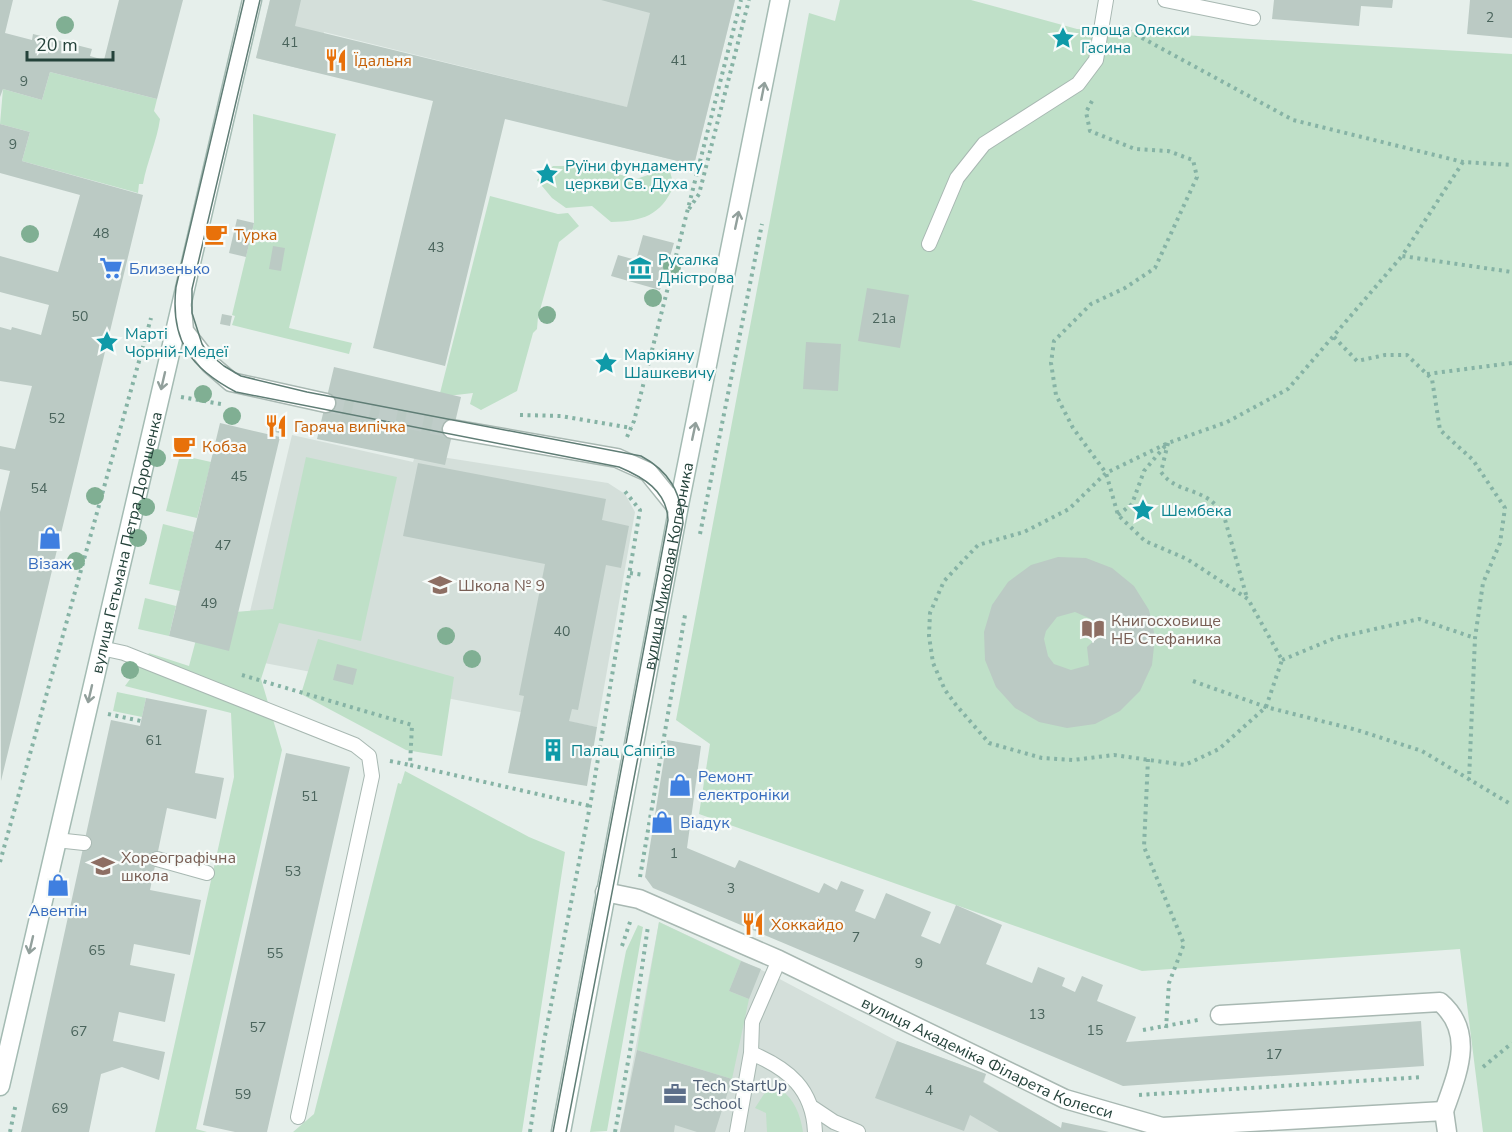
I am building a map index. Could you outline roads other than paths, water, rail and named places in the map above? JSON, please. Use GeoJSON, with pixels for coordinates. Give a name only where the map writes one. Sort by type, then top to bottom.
{"type":"FeatureCollection","features":[{"type":"Feature","properties":{"kind":"main road","name":"вулиця Гетьмана Петра Дорошенка"},"geometry":{"type":"LineString","coordinates":[[0,1086],[6,1025],[56,840],[252,0]]}},
{"type":"Feature","properties":{"kind":"main road","name":"вулиця Миколая Коперника"},"geometry":{"type":"LineString","coordinates":[[561,1132],[678,509],[780,0]]}},
{"type":"Feature","properties":{"kind":"main road"},"geometry":{"type":"LineString","coordinates":[[181,304],[184,331],[210,364],[231,382],[326,403]]}},
{"type":"Feature","properties":{"kind":"main road"},"geometry":{"type":"LineString","coordinates":[[452,429],[616,458],[648,472],[678,509]]}},
{"type":"Feature","properties":{"kind":"main road","name":"вулиця Академіка Філарета Колесси"},"geometry":{"type":"LineString","coordinates":[[606,892],[639,899],[779,960],[1065,1099],[1162,1127],[1444,1112]]}},
{"type":"Feature","properties":{"kind":"main road"},"geometry":{"type":"LineString","coordinates":[[1220,1015],[1440,1002],[1451,1011],[1458,1025],[1462,1062],[1444,1112],[1448,1132]]}},
{"type":"Feature","properties":{"kind":"lane"},"geometry":{"type":"LineString","coordinates":[[929,243],[957,178],[984,144],[1078,84],[1096,60],[1106,0]]}},
{"type":"Feature","properties":{"kind":"lane"},"geometry":{"type":"LineString","coordinates":[[1165,0],[1253,18]]}},
{"type":"Feature","properties":{"kind":"lane"},"geometry":{"type":"LineString","coordinates":[[100,648],[124,653],[355,745],[369,756],[372,776],[298,1117]]}},
{"type":"Feature","properties":{"kind":"lane"},"geometry":{"type":"LineString","coordinates":[[56,840],[84,843]]}},
{"type":"Feature","properties":{"kind":"lane"},"geometry":{"type":"LineString","coordinates":[[157,859],[207,873]]}},
{"type":"Feature","properties":{"kind":"lane"},"geometry":{"type":"LineString","coordinates":[[738,1132],[751,1053],[752,1022],[779,960]]}},
{"type":"Feature","properties":{"kind":"lane"},"geometry":{"type":"LineString","coordinates":[[751,1053],[794,1077],[810,1106],[815,1132]]}},
{"type":"Feature","properties":{"kind":"lane"},"geometry":{"type":"LineString","coordinates":[[810,1106],[834,1122],[858,1132]]}},
{"type":"Feature","properties":{"kind":"tunnel"},"geometry":{"type":"LineString","coordinates":[[326,403],[452,429]]}},
{"type":"Feature","properties":{"kind":"tram line"},"geometry":{"type":"LineString","coordinates":[[244,0],[176,287],[176,322],[186,350],[195,362],[206,373],[236,392],[619,467],[637,475],[652,486],[667,510],[668,520],[553,1132]]}},
{"type":"Feature","properties":{"kind":"tram line"},"geometry":{"type":"LineString","coordinates":[[260,0],[192,289],[192,313],[207,352],[241,376],[307,392],[641,456],[659,468],[666,476],[680,502],[683,523],[566,1132]]}},
{"type":"Feature","properties":{"kind":"place","name":"площа Олекси Гасина"},"geometry":{"type":"Point","coordinates":[1063,38]}},
{"type":"Feature","properties":{"kind":"place","name":"Їдальня"},"geometry":{"type":"Point","coordinates":[336,60]}},
{"type":"Feature","properties":{"kind":"place","name":"Руїни фундаменту церкви Св. Духа"},"geometry":{"type":"Point","coordinates":[547,174]}},
{"type":"Feature","properties":{"kind":"place","name":"Турка"},"geometry":{"type":"Point","coordinates":[216,234]}},
{"type":"Feature","properties":{"kind":"place","name":"Близенько"},"geometry":{"type":"Point","coordinates":[111,268]}},
{"type":"Feature","properties":{"kind":"place","name":"Русалка Дністрова"},"geometry":{"type":"Point","coordinates":[640,268]}},
{"type":"Feature","properties":{"kind":"place","name":"Марті Чорній-Медеї"},"geometry":{"type":"Point","coordinates":[107,342]}},
{"type":"Feature","properties":{"kind":"place","name":"Маркіяну Шашкевичу"},"geometry":{"type":"Point","coordinates":[606,363]}},
{"type":"Feature","properties":{"kind":"place","name":"Гаряча випічка"},"geometry":{"type":"Point","coordinates":[276,426]}},
{"type":"Feature","properties":{"kind":"place","name":"Кобза"},"geometry":{"type":"Point","coordinates":[184,446]}},
{"type":"Feature","properties":{"kind":"place","name":"Шембека"},"geometry":{"type":"Point","coordinates":[1143,510]}},
{"type":"Feature","properties":{"kind":"place","name":"Візаж"},"geometry":{"type":"Point","coordinates":[50,538]}},
{"type":"Feature","properties":{"kind":"place","name":"Школа № 9"},"geometry":{"type":"Point","coordinates":[440,585]}},
{"type":"Feature","properties":{"kind":"place","name":"Книгосховище НБ Стефаника"},"geometry":{"type":"Point","coordinates":[1093,629]}},
{"type":"Feature","properties":{"kind":"place","name":"Палац Сапігів"},"geometry":{"type":"Point","coordinates":[553,750]}},
{"type":"Feature","properties":{"kind":"place","name":"Ремонт електроніки"},"geometry":{"type":"Point","coordinates":[680,785]}},
{"type":"Feature","properties":{"kind":"place","name":"Віадук"},"geometry":{"type":"Point","coordinates":[662,822]}},
{"type":"Feature","properties":{"kind":"place","name":"Хореографічна школа"},"geometry":{"type":"Point","coordinates":[103,866]}},
{"type":"Feature","properties":{"kind":"place","name":"Авентін"},"geometry":{"type":"Point","coordinates":[58,885]}},
{"type":"Feature","properties":{"kind":"place","name":"Хоккайдо"},"geometry":{"type":"Point","coordinates":[753,924]}},
{"type":"Feature","properties":{"kind":"place","name":"Tech StartUp School"},"geometry":{"type":"Point","coordinates":[675,1094]}}]}
